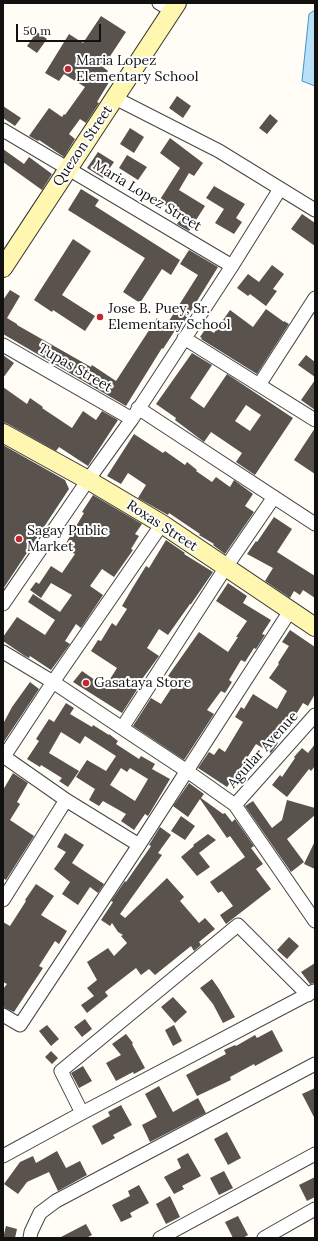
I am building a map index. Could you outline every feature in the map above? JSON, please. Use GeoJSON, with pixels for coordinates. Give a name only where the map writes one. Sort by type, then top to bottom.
{"type":"FeatureCollection","features":[{"type":"Feature","properties":{"kind":"street","name":"Quezon Street"},"geometry":{"type":"LineString","coordinates":[[3,268],[115,98],[169,5]]}},
{"type":"Feature","properties":{"kind":"street"},"geometry":{"type":"LineString","coordinates":[[115,98],[219,151],[315,210]]}},
{"type":"Feature","properties":{"kind":"street","name":"Maria Lopez Street"},"geometry":{"type":"LineString","coordinates":[[3,130],[232,266]]}},
{"type":"Feature","properties":{"kind":"street"},"geometry":{"type":"LineString","coordinates":[[3,604],[135,413],[232,266],[280,189]]}},
{"type":"Feature","properties":{"kind":"street"},"geometry":{"type":"LineString","coordinates":[[259,385],[315,298]]}},
{"type":"Feature","properties":{"kind":"street"},"geometry":{"type":"LineString","coordinates":[[184,338],[315,420]]}},
{"type":"Feature","properties":{"kind":"street","name":"Tupas Street"},"geometry":{"type":"LineString","coordinates":[[3,345],[135,413],[274,497],[315,524]]}},
{"type":"Feature","properties":{"kind":"street","name":"Roxas Street"},"geometry":{"type":"LineString","coordinates":[[3,433],[88,480],[162,524],[315,627]]}},
{"type":"Feature","properties":{"kind":"street"},"geometry":{"type":"LineString","coordinates":[[122,728],[226,567],[274,497]]}},
{"type":"Feature","properties":{"kind":"street"},"geometry":{"type":"LineString","coordinates":[[139,845],[66,800],[3,757],[162,524]]}},
{"type":"Feature","properties":{"kind":"street"},"geometry":{"type":"LineString","coordinates":[[3,1015],[20,1025],[139,845],[290,611]]}},
{"type":"Feature","properties":{"kind":"street"},"geometry":{"type":"LineString","coordinates":[[3,652],[53,682],[187,771],[234,805],[315,921]]}},
{"type":"Feature","properties":{"kind":"street","name":"Aguilar Avenue"},"geometry":{"type":"LineString","coordinates":[[234,805],[315,715]]}},
{"type":"Feature","properties":{"kind":"street"},"geometry":{"type":"LineString","coordinates":[[3,900],[66,800]]}},
{"type":"Feature","properties":{"kind":"street"},"geometry":{"type":"LineString","coordinates":[[3,1156],[312,993],[238,925],[61,1071],[82,1113]]}},
{"type":"Feature","properties":{"kind":"street"},"geometry":{"type":"LineString","coordinates":[[30,1238],[31,1232],[40,1213],[56,1201],[315,1064]]}},
{"type":"Feature","properties":{"kind":"street"},"geometry":{"type":"LineString","coordinates":[[160,1238],[315,1154]]}},
{"type":"Feature","properties":{"kind":"street"},"geometry":{"type":"LineString","coordinates":[[264,1238],[315,1209]]}},
{"type":"Feature","properties":{"kind":"water"},"geometry":{"type":"Polygon","coordinates":[[[315,10],[315,86],[302,81],[309,14],[315,10]]]}},
{"type":"Feature","properties":{"kind":"building"},"geometry":{"type":"Polygon","coordinates":[[[101,16],[126,32],[103,67],[108,71],[105,75],[111,79],[97,102],[99,103],[86,123],[80,119],[69,134],[75,139],[64,157],[39,140],[38,141],[29,136],[49,108],[62,117],[64,114],[65,115],[85,87],[64,74],[59,81],[45,73],[69,34],[83,43],[101,16]]]}},
{"type":"Feature","properties":{"kind":"building"},"geometry":{"type":"Polygon","coordinates":[[[37,32],[47,39],[37,53],[27,46],[37,32]]]}},
{"type":"Feature","properties":{"kind":"building"},"geometry":{"type":"Polygon","coordinates":[[[177,96],[191,106],[183,118],[169,108],[177,96]]]}},
{"type":"Feature","properties":{"kind":"building"},"geometry":{"type":"Polygon","coordinates":[[[3,106],[21,118],[15,126],[3,118],[3,106]]]}},
{"type":"Feature","properties":{"kind":"building"},"geometry":{"type":"Polygon","coordinates":[[[270,114],[278,121],[267,134],[259,128],[270,114]]]}},
{"type":"Feature","properties":{"kind":"building"},"geometry":{"type":"Polygon","coordinates":[[[130,128],[144,137],[134,153],[120,144],[130,128]]]}},
{"type":"Feature","properties":{"kind":"building"},"geometry":{"type":"Polygon","coordinates":[[[170,138],[203,163],[194,176],[189,173],[179,190],[205,206],[189,231],[177,224],[181,218],[159,201],[180,168],[160,153],[170,138]]]}},
{"type":"Feature","properties":{"kind":"building"},"geometry":{"type":"Polygon","coordinates":[[[3,149],[24,164],[29,157],[52,174],[42,190],[3,162],[3,149]]]}},
{"type":"Feature","properties":{"kind":"building"},"geometry":{"type":"Polygon","coordinates":[[[98,152],[114,162],[103,178],[87,168],[98,152]]]}},
{"type":"Feature","properties":{"kind":"building"},"geometry":{"type":"Polygon","coordinates":[[[127,155],[147,167],[138,180],[119,168],[127,155]]]}},
{"type":"Feature","properties":{"kind":"building"},"geometry":{"type":"Polygon","coordinates":[[[214,186],[245,204],[236,218],[242,222],[234,234],[215,223],[224,209],[206,198],[214,186]]]}},
{"type":"Feature","properties":{"kind":"building"},"geometry":{"type":"Polygon","coordinates":[[[81,189],[99,200],[95,206],[180,260],[171,275],[162,269],[140,303],[123,292],[145,258],[68,210],[81,189]]]}},
{"type":"Feature","properties":{"kind":"building"},"geometry":{"type":"Polygon","coordinates":[[[302,214],[315,223],[315,246],[291,229],[302,214]]]}},
{"type":"Feature","properties":{"kind":"building"},"geometry":{"type":"Polygon","coordinates":[[[73,239],[91,251],[62,295],[95,316],[85,331],[53,310],[52,312],[34,300],[73,239]]]}},
{"type":"Feature","properties":{"kind":"building"},"geometry":{"type":"Polygon","coordinates":[[[189,250],[218,267],[184,322],[181,321],[163,349],[162,348],[126,406],[3,334],[3,300],[10,290],[20,296],[7,318],[91,367],[92,365],[116,381],[157,318],[167,324],[198,275],[180,264],[189,250]]]}},
{"type":"Feature","properties":{"kind":"building"},"geometry":{"type":"Polygon","coordinates":[[[272,265],[284,274],[273,289],[277,291],[266,306],[250,294],[248,296],[237,288],[248,274],[259,282],[272,265]]]}},
{"type":"Feature","properties":{"kind":"building"},"geometry":{"type":"Polygon","coordinates":[[[266,309],[289,324],[257,374],[200,337],[206,328],[214,333],[230,310],[253,327],[266,309]]]}},
{"type":"Feature","properties":{"kind":"building"},"geometry":{"type":"Polygon","coordinates":[[[192,353],[212,365],[190,398],[204,408],[227,374],[293,418],[255,475],[236,462],[242,453],[211,432],[204,442],[175,420],[176,418],[156,404],[192,353]],[[246,405],[235,421],[250,431],[261,415],[246,405]]]}},
{"type":"Feature","properties":{"kind":"building"},"geometry":{"type":"Polygon","coordinates":[[[3,355],[14,363],[3,378],[3,355]]]}},
{"type":"Feature","properties":{"kind":"building"},"geometry":{"type":"Polygon","coordinates":[[[306,355],[315,362],[315,377],[298,365],[306,355]]]}},
{"type":"Feature","properties":{"kind":"building"},"geometry":{"type":"Polygon","coordinates":[[[315,380],[315,410],[301,400],[315,380]]]}},
{"type":"Feature","properties":{"kind":"building"},"geometry":{"type":"Polygon","coordinates":[[[3,387],[27,404],[30,398],[72,428],[83,411],[96,420],[102,411],[118,420],[88,466],[59,447],[56,451],[3,422],[3,387]]]}},
{"type":"Feature","properties":{"kind":"building"},"geometry":{"type":"Polygon","coordinates":[[[315,428],[315,474],[294,460],[315,428]]]}},
{"type":"Feature","properties":{"kind":"building"},"geometry":{"type":"Polygon","coordinates":[[[134,434],[163,453],[165,451],[185,465],[187,462],[197,470],[196,471],[212,482],[216,477],[230,487],[234,480],[253,494],[245,506],[254,512],[225,554],[213,545],[214,544],[169,513],[168,515],[138,498],[146,485],[128,473],[121,484],[107,476],[134,434]]]}},
{"type":"Feature","properties":{"kind":"building","name":"Sagay Public Market"},"geometry":{"type":"Polygon","coordinates":[[[3,445],[65,480],[69,489],[3,589],[3,445]]]}},
{"type":"Feature","properties":{"kind":"building"},"geometry":{"type":"Polygon","coordinates":[[[93,495],[142,524],[135,534],[139,536],[131,549],[133,550],[114,577],[102,569],[90,586],[103,595],[81,628],[76,624],[65,641],[70,644],[51,670],[30,656],[29,658],[25,656],[3,641],[3,637],[17,617],[45,635],[55,620],[28,602],[33,594],[60,612],[72,595],[51,583],[41,598],[30,590],[36,582],[39,584],[51,566],[62,573],[75,554],[63,548],[93,495]]]}},
{"type":"Feature","properties":{"kind":"building"},"geometry":{"type":"Polygon","coordinates":[[[274,517],[292,529],[277,552],[315,576],[315,598],[303,590],[300,595],[294,591],[290,598],[265,581],[273,568],[247,554],[274,517]]]}},
{"type":"Feature","properties":{"kind":"building"},"geometry":{"type":"Polygon","coordinates":[[[166,540],[185,553],[184,554],[213,572],[168,635],[159,629],[147,648],[159,656],[137,686],[138,688],[122,713],[73,682],[82,671],[105,687],[117,668],[91,651],[98,640],[101,641],[112,623],[116,626],[127,609],[122,606],[133,587],[146,566],[149,568],[166,540]]]}},
{"type":"Feature","properties":{"kind":"building"},"geometry":{"type":"Polygon","coordinates":[[[228,583],[247,596],[243,603],[271,620],[262,634],[265,635],[256,649],[254,648],[245,662],[241,660],[229,680],[232,682],[225,693],[221,691],[207,710],[214,714],[184,760],[133,726],[151,698],[161,704],[176,681],[168,676],[199,632],[228,652],[238,637],[236,637],[247,621],[216,601],[228,583]]]}},
{"type":"Feature","properties":{"kind":"building"},"geometry":{"type":"Polygon","coordinates":[[[290,630],[315,647],[315,694],[308,706],[303,703],[295,716],[291,714],[275,741],[278,743],[271,753],[256,744],[243,764],[250,770],[241,782],[234,777],[227,787],[198,768],[209,752],[214,755],[219,748],[225,752],[243,722],[235,717],[241,707],[244,709],[253,694],[277,709],[287,691],[269,678],[289,646],[282,642],[290,630]]]}},
{"type":"Feature","properties":{"kind":"building"},"geometry":{"type":"Polygon","coordinates":[[[30,682],[39,689],[3,743],[3,724],[12,707],[30,682]]]}},
{"type":"Feature","properties":{"kind":"building"},"geometry":{"type":"Polygon","coordinates":[[[66,703],[74,708],[70,714],[92,727],[93,725],[109,734],[118,741],[116,744],[139,759],[141,756],[155,764],[152,769],[170,779],[148,816],[145,814],[134,830],[121,821],[126,814],[103,801],[99,806],[89,800],[95,789],[76,777],[87,760],[106,771],[116,756],[85,736],[80,744],[61,732],[49,753],[79,771],[68,787],[59,781],[62,778],[41,765],[40,767],[27,759],[39,741],[36,739],[49,719],[54,722],[66,703]],[[121,768],[110,785],[135,801],[148,779],[130,768],[127,772],[121,768]]]}},
{"type":"Feature","properties":{"kind":"building"},"geometry":{"type":"Polygon","coordinates":[[[315,744],[315,766],[311,771],[309,769],[287,797],[272,785],[280,775],[282,777],[295,758],[294,757],[302,748],[308,753],[315,744]]]}},
{"type":"Feature","properties":{"kind":"building"},"geometry":{"type":"Polygon","coordinates":[[[13,773],[28,783],[17,802],[20,804],[10,820],[34,836],[6,880],[3,878],[3,790],[13,773]]]}},
{"type":"Feature","properties":{"kind":"building"},"geometry":{"type":"Polygon","coordinates":[[[189,783],[204,794],[201,798],[223,814],[225,813],[232,822],[235,819],[254,846],[251,848],[263,864],[256,869],[271,889],[226,924],[220,915],[233,906],[222,891],[218,893],[210,882],[245,857],[230,836],[227,838],[200,799],[188,817],[173,806],[189,783]]]}},
{"type":"Feature","properties":{"kind":"building"},"geometry":{"type":"Polygon","coordinates":[[[287,800],[315,808],[315,815],[287,839],[304,862],[291,872],[245,806],[253,801],[272,828],[282,820],[287,800]]]}},
{"type":"Feature","properties":{"kind":"building"},"geometry":{"type":"Polygon","coordinates":[[[181,816],[195,826],[185,840],[171,831],[181,816]]]}},
{"type":"Feature","properties":{"kind":"building"},"geometry":{"type":"Polygon","coordinates":[[[160,827],[171,835],[158,853],[162,855],[120,914],[125,918],[167,878],[184,897],[180,901],[199,923],[205,918],[215,929],[199,942],[201,945],[194,951],[191,946],[155,975],[149,969],[141,975],[136,968],[105,992],[108,996],[87,1013],[81,1005],[94,996],[87,988],[97,980],[87,962],[108,948],[114,956],[127,943],[121,936],[123,935],[118,932],[112,923],[110,926],[101,920],[113,902],[111,901],[151,846],[149,845],[160,827]]]}},
{"type":"Feature","properties":{"kind":"building"},"geometry":{"type":"Polygon","coordinates":[[[65,833],[84,845],[72,863],[104,884],[98,893],[90,887],[78,905],[62,894],[70,882],[54,869],[66,852],[57,847],[65,833]]]}},
{"type":"Feature","properties":{"kind":"building"},"geometry":{"type":"Polygon","coordinates":[[[208,834],[216,840],[199,853],[210,867],[197,876],[181,857],[194,846],[193,845],[208,834]]]}},
{"type":"Feature","properties":{"kind":"building"},"geometry":{"type":"Polygon","coordinates":[[[315,841],[315,869],[304,864],[315,841]]]}},
{"type":"Feature","properties":{"kind":"building"},"geometry":{"type":"Polygon","coordinates":[[[36,884],[54,896],[41,915],[67,931],[59,944],[55,941],[39,966],[43,968],[14,1012],[3,1007],[3,989],[7,984],[3,982],[3,922],[10,926],[36,884]]]}},
{"type":"Feature","properties":{"kind":"building"},"geometry":{"type":"Polygon","coordinates":[[[289,937],[299,946],[287,959],[277,950],[289,937]]]}},
{"type":"Feature","properties":{"kind":"building"},"geometry":{"type":"Polygon","coordinates":[[[315,963],[315,983],[310,984],[301,972],[315,963]]]}},
{"type":"Feature","properties":{"kind":"building"},"geometry":{"type":"Polygon","coordinates":[[[212,979],[235,1017],[223,1023],[213,1004],[200,988],[212,979]]]}},
{"type":"Feature","properties":{"kind":"building"},"geometry":{"type":"Polygon","coordinates":[[[173,997],[187,1012],[175,1023],[161,1007],[173,997]]]}},
{"type":"Feature","properties":{"kind":"building"},"geometry":{"type":"Polygon","coordinates":[[[85,1019],[92,1029],[82,1037],[74,1027],[85,1019]]]}},
{"type":"Feature","properties":{"kind":"building"},"geometry":{"type":"Polygon","coordinates":[[[47,1025],[59,1039],[51,1046],[39,1031],[47,1025]]]}},
{"type":"Feature","properties":{"kind":"building"},"geometry":{"type":"Polygon","coordinates":[[[174,1025],[182,1041],[173,1046],[165,1030],[174,1025]]]}},
{"type":"Feature","properties":{"kind":"building"},"geometry":{"type":"Polygon","coordinates":[[[272,1030],[283,1051],[255,1066],[254,1064],[230,1077],[231,1080],[197,1096],[186,1075],[226,1054],[224,1050],[235,1045],[236,1046],[255,1035],[257,1038],[272,1030]]]}},
{"type":"Feature","properties":{"kind":"building"},"geometry":{"type":"Polygon","coordinates":[[[126,1034],[133,1043],[132,1044],[145,1068],[134,1074],[133,1072],[116,1081],[106,1063],[121,1055],[112,1044],[126,1034]]]}},
{"type":"Feature","properties":{"kind":"building"},"geometry":{"type":"Polygon","coordinates":[[[51,1051],[58,1058],[52,1064],[45,1057],[51,1051]]]}},
{"type":"Feature","properties":{"kind":"building"},"geometry":{"type":"Polygon","coordinates":[[[83,1066],[92,1081],[79,1088],[71,1073],[83,1066]]]}},
{"type":"Feature","properties":{"kind":"building"},"geometry":{"type":"Polygon","coordinates":[[[159,1086],[173,1112],[198,1098],[206,1113],[150,1142],[142,1125],[157,1117],[145,1094],[159,1086]]]}},
{"type":"Feature","properties":{"kind":"building"},"geometry":{"type":"Polygon","coordinates":[[[315,1088],[315,1119],[302,1094],[315,1088]]]}},
{"type":"Feature","properties":{"kind":"building"},"geometry":{"type":"Polygon","coordinates":[[[121,1105],[132,1125],[113,1135],[115,1138],[102,1145],[92,1126],[110,1116],[108,1112],[121,1105]]]}},
{"type":"Feature","properties":{"kind":"building"},"geometry":{"type":"Polygon","coordinates":[[[227,1132],[241,1158],[228,1165],[214,1139],[227,1132]]]}},
{"type":"Feature","properties":{"kind":"building"},"geometry":{"type":"Polygon","coordinates":[[[57,1151],[66,1168],[80,1161],[87,1175],[58,1191],[49,1172],[27,1182],[18,1194],[4,1184],[20,1162],[33,1156],[36,1163],[57,1151]]]}},
{"type":"Feature","properties":{"kind":"building"},"geometry":{"type":"Polygon","coordinates":[[[188,1153],[201,1176],[182,1186],[184,1189],[174,1194],[164,1177],[181,1168],[177,1159],[188,1153]]]}},
{"type":"Feature","properties":{"kind":"building"},"geometry":{"type":"Polygon","coordinates":[[[224,1171],[233,1188],[219,1195],[210,1178],[224,1171]]]}},
{"type":"Feature","properties":{"kind":"building"},"geometry":{"type":"Polygon","coordinates":[[[315,1177],[315,1197],[307,1201],[299,1185],[315,1177]]]}},
{"type":"Feature","properties":{"kind":"building"},"geometry":{"type":"Polygon","coordinates":[[[139,1185],[149,1203],[130,1213],[132,1217],[121,1222],[112,1205],[130,1196],[128,1191],[139,1185]]]}},
{"type":"Feature","properties":{"kind":"building"},"geometry":{"type":"Polygon","coordinates":[[[170,1196],[180,1217],[166,1224],[156,1204],[170,1196]]]}},
{"type":"Feature","properties":{"kind":"building"},"geometry":{"type":"Polygon","coordinates":[[[238,1216],[248,1235],[243,1238],[233,1238],[225,1222],[238,1216]]]}},
{"type":"Feature","properties":{"kind":"building"},"geometry":{"type":"Polygon","coordinates":[[[86,1224],[92,1235],[86,1238],[59,1238],[86,1224]]]}},
{"type":"Feature","properties":{"kind":"building"},"geometry":{"type":"Polygon","coordinates":[[[6,1226],[17,1229],[15,1238],[3,1238],[6,1226]]]}},
{"type":"Feature","properties":{"kind":"place","name":"Maria Lopez Elementary School"},"geometry":{"type":"Point","coordinates":[68,69]}},
{"type":"Feature","properties":{"kind":"place","name":"Jose B. Puey, Sr. Elementary School"},"geometry":{"type":"Point","coordinates":[100,317]}},
{"type":"Feature","properties":{"kind":"place","name":"Sagay Public Market"},"geometry":{"type":"Point","coordinates":[19,539]}},
{"type":"Feature","properties":{"kind":"place","name":"Gasataya Store"},"geometry":{"type":"Point","coordinates":[86,683]}}]}
